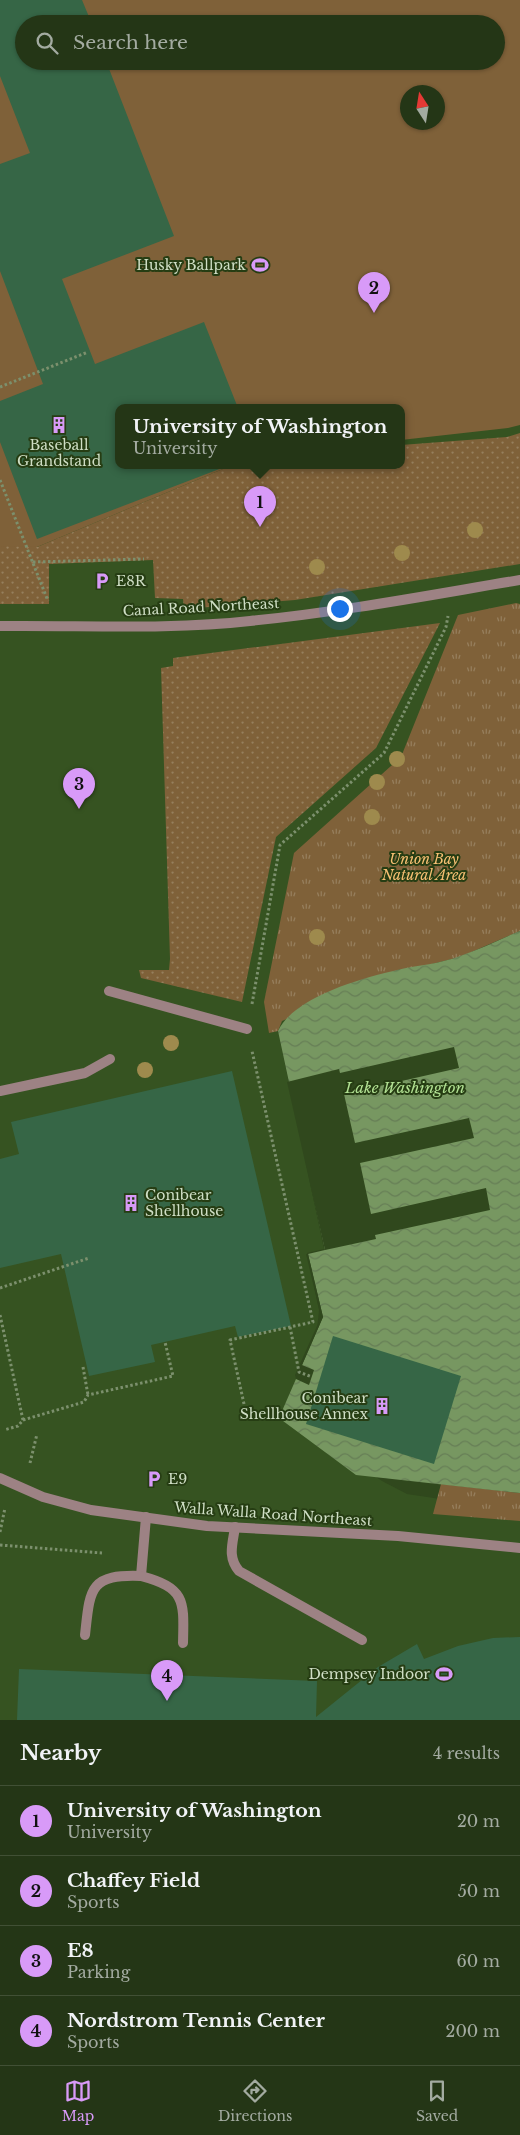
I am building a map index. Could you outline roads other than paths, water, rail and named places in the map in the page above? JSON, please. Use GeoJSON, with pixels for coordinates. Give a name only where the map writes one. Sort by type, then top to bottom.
{"type":"FeatureCollection","features":[{"type":"Feature","properties":{"kind":"lane","name":"Canal Road Northeast"},"geometry":{"type":"LineString","coordinates":[[0,626],[179,625],[249,621],[348,609],[520,580]]}},
{"type":"Feature","properties":{"kind":"lane"},"geometry":{"type":"LineString","coordinates":[[109,990],[247,1030]]}},
{"type":"Feature","properties":{"kind":"lane"},"geometry":{"type":"LineString","coordinates":[[0,1091],[86,1073],[110,1059]]}},
{"type":"Feature","properties":{"kind":"lane","name":"Walla Walla Road Northeast"},"geometry":{"type":"LineString","coordinates":[[0,1478],[43,1497],[91,1510],[146,1518],[207,1526],[398,1536],[520,1548]]}},
{"type":"Feature","properties":{"kind":"lane"},"geometry":{"type":"LineString","coordinates":[[141,1576],[146,1518]]}},
{"type":"Feature","properties":{"kind":"lane"},"geometry":{"type":"LineString","coordinates":[[236,1527],[231,1555],[232,1562],[239,1570],[362,1640]]}},
{"type":"Feature","properties":{"kind":"lane"},"geometry":{"type":"LineString","coordinates":[[84,1636],[88,1604],[99,1583],[103,1579],[120,1575],[141,1576],[158,1580],[175,1590],[184,1614],[183,1644]]}},
{"type":"Feature","properties":{"kind":"water","name":"Lake Washington"},"geometry":{"type":"Polygon","coordinates":[[[520,931],[520,1493],[356,1475],[279,1418],[323,1317],[308,1254],[325,1250],[278,1031],[286,1019],[298,1008],[330,991],[366,978],[452,959],[520,931]]]}},
{"type":"Feature","properties":{"kind":"place","name":"Husky Ballpark"},"geometry":{"type":"Point","coordinates":[260,265]}},
{"type":"Feature","properties":{"kind":"place","name":"Chaffey Field"},"geometry":{"type":"Point","coordinates":[374,313]}},
{"type":"Feature","properties":{"kind":"place","name":"Baseball Grandstand"},"geometry":{"type":"Point","coordinates":[59,425]}},
{"type":"Feature","properties":{"kind":"place","name":"University of Washington"},"geometry":{"type":"Point","coordinates":[260,527]}},
{"type":"Feature","properties":{"kind":"place","name":"E8R"},"geometry":{"type":"Point","coordinates":[102,581]}},
{"type":"Feature","properties":{"kind":"place","name":"E8"},"geometry":{"type":"Point","coordinates":[79,809]}},
{"type":"Feature","properties":{"kind":"place","name":"Conibear Shellhouse"},"geometry":{"type":"Point","coordinates":[131,1203]}},
{"type":"Feature","properties":{"kind":"place","name":"Conibear Shellhouse Annex"},"geometry":{"type":"Point","coordinates":[382,1406]}},
{"type":"Feature","properties":{"kind":"place","name":"E9"},"geometry":{"type":"Point","coordinates":[154,1479]}},
{"type":"Feature","properties":{"kind":"place","name":"Dempsey Indoor"},"geometry":{"type":"Point","coordinates":[444,1674]}},
{"type":"Feature","properties":{"kind":"place","name":"Nordstrom Tennis Center"},"geometry":{"type":"Point","coordinates":[167,1701]}},
{"type":"Feature","properties":{"kind":"park label","name":"Union Bay Natural Area"},"geometry":{"type":"Point","coordinates":[424,868]}}]}
